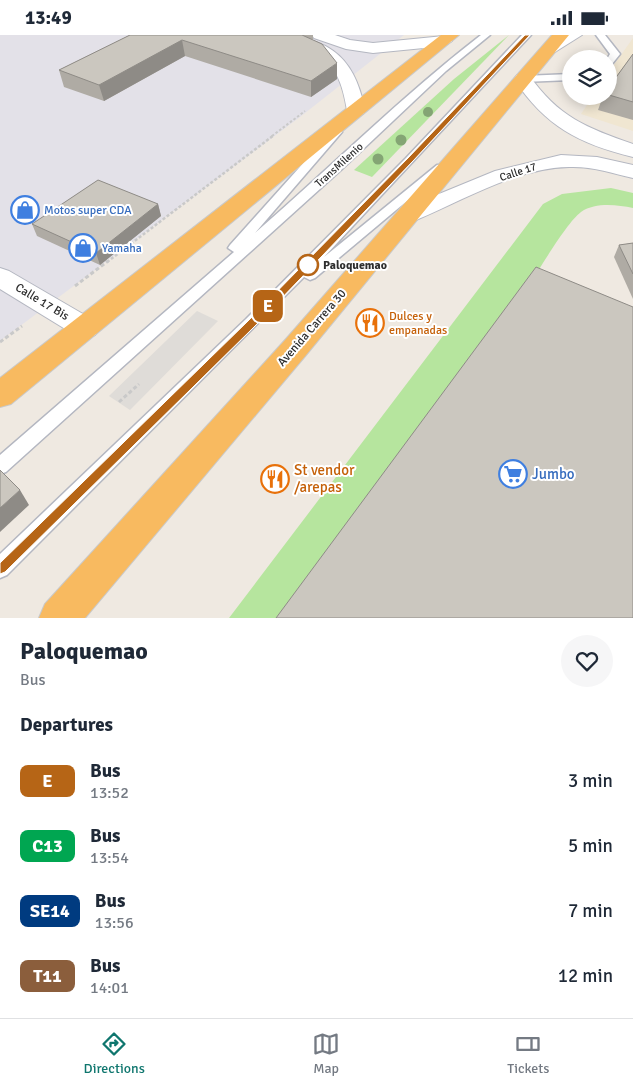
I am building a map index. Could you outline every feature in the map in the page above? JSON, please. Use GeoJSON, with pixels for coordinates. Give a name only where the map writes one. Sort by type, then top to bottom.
{"type":"FeatureCollection","features":[{"type":"Feature","properties":{"kind":"highway"},"geometry":{"type":"LineString","coordinates":[[0,395],[448,38]]}},
{"type":"Feature","properties":{"kind":"highway","name":"Avenida Carrera 30"},"geometry":{"type":"LineString","coordinates":[[59,618],[408,215],[523,79],[546,40]]}},
{"type":"Feature","properties":{"kind":"street"},"geometry":{"type":"LineString","coordinates":[[274,35],[329,55],[347,71],[356,110]]}},
{"type":"Feature","properties":{"kind":"street"},"geometry":{"type":"LineString","coordinates":[[320,35],[350,45],[366,47],[392,47],[448,38]]}},
{"type":"Feature","properties":{"kind":"street"},"geometry":{"type":"LineString","coordinates":[[546,40],[574,35]]}},
{"type":"Feature","properties":{"kind":"street"},"geometry":{"type":"LineString","coordinates":[[523,79],[551,116],[572,128],[633,151]]}},
{"type":"Feature","properties":{"kind":"street","name":"Calle 17"},"geometry":{"type":"LineString","coordinates":[[408,215],[487,183],[539,165],[562,161],[590,163],[633,172]]}},
{"type":"Feature","properties":{"kind":"street","name":"Calle 17 Bis"},"geometry":{"type":"LineString","coordinates":[[0,277],[85,327]]}},
{"type":"Feature","properties":{"kind":"lane","name":"TransMilenio"},"geometry":{"type":"LineString","coordinates":[[0,466],[337,168],[442,69],[486,35]]}},
{"type":"Feature","properties":{"kind":"lane"},"geometry":{"type":"LineString","coordinates":[[600,35],[612,50]]}},
{"type":"Feature","properties":{"kind":"lane"},"geometry":{"type":"LineString","coordinates":[[0,568],[251,323],[410,160],[546,40]]}},
{"type":"Feature","properties":{"kind":"lane"},"geometry":{"type":"LineString","coordinates":[[523,79],[562,77]]}},
{"type":"Feature","properties":{"kind":"lane","name":"TransMilenio"},"geometry":{"type":"LineString","coordinates":[[193,297],[356,110]]}},
{"type":"Feature","properties":{"kind":"lane"},"geometry":{"type":"LineString","coordinates":[[251,323],[467,145]]}},
{"type":"Feature","properties":{"kind":"path"},"geometry":{"type":"LineString","coordinates":[[0,342],[350,79]]}},
{"type":"Feature","properties":{"kind":"shaded area"},"geometry":{"type":"Polygon","coordinates":[[[0,35],[404,35],[300,117],[0,341],[0,35]]]}},
{"type":"Feature","properties":{"kind":"shaded area"},"geometry":{"type":"Polygon","coordinates":[[[633,38],[633,131],[581,114],[587,105],[617,105],[617,61],[633,38]]]}},
{"type":"Feature","properties":{"kind":"shaded area"},"geometry":{"type":"Polygon","coordinates":[[[197,311],[218,321],[130,410],[109,396],[197,311]]]}},
{"type":"Feature","properties":{"kind":"green space"},"geometry":{"type":"Polygon","coordinates":[[[509,35],[372,177],[354,170],[454,79],[509,35]]]}},
{"type":"Feature","properties":{"kind":"green space"},"geometry":{"type":"Polygon","coordinates":[[[611,188],[633,193],[633,208],[613,205],[593,207],[581,212],[574,219],[518,302],[287,618],[229,618],[543,204],[562,194],[611,188]]]}},
{"type":"Feature","properties":{"kind":"building"},"geometry":{"type":"Polygon","coordinates":[[[130,35],[302,35],[322,44],[337,63],[311,81],[182,40],[99,85],[59,70],[130,35]]]}},
{"type":"Feature","properties":{"kind":"building"},"geometry":{"type":"Polygon","coordinates":[[[633,54],[633,102],[617,97],[617,76],[633,54]]]}},
{"type":"Feature","properties":{"kind":"building"},"geometry":{"type":"Polygon","coordinates":[[[98,180],[158,204],[96,253],[32,224],[98,180]]]}},
{"type":"Feature","properties":{"kind":"building"},"geometry":{"type":"Polygon","coordinates":[[[633,243],[633,274],[619,245],[633,243]]]}},
{"type":"Feature","properties":{"kind":"building","name":"Jumbo"},"geometry":{"type":"Polygon","coordinates":[[[536,267],[633,307],[633,618],[276,618],[536,267]]]}},
{"type":"Feature","properties":{"kind":"building"},"geometry":{"type":"Polygon","coordinates":[[[0,470],[20,490],[0,508],[0,470]]]}},
{"type":"Feature","properties":{"kind":"bus line","name":"E"},"geometry":{"type":"LineString","coordinates":[[0,568],[251,323],[410,160],[527,35]]}},
{"type":"Feature","properties":{"kind":"place","name":"Motos super CDA"},"geometry":{"type":"Point","coordinates":[25,210]}},
{"type":"Feature","properties":{"kind":"place","name":"Yamaha"},"geometry":{"type":"Point","coordinates":[83,248]}},
{"type":"Feature","properties":{"kind":"place","name":"Paloquemao"},"geometry":{"type":"Point","coordinates":[308,265]}},
{"type":"Feature","properties":{"kind":"place","name":"Dulces y empanadas"},"geometry":{"type":"Point","coordinates":[370,323]}},
{"type":"Feature","properties":{"kind":"place","name":"Jumbo"},"geometry":{"type":"Point","coordinates":[513,474]}},
{"type":"Feature","properties":{"kind":"place","name":"St vendor /arepas"},"geometry":{"type":"Point","coordinates":[275,479]}}]}
